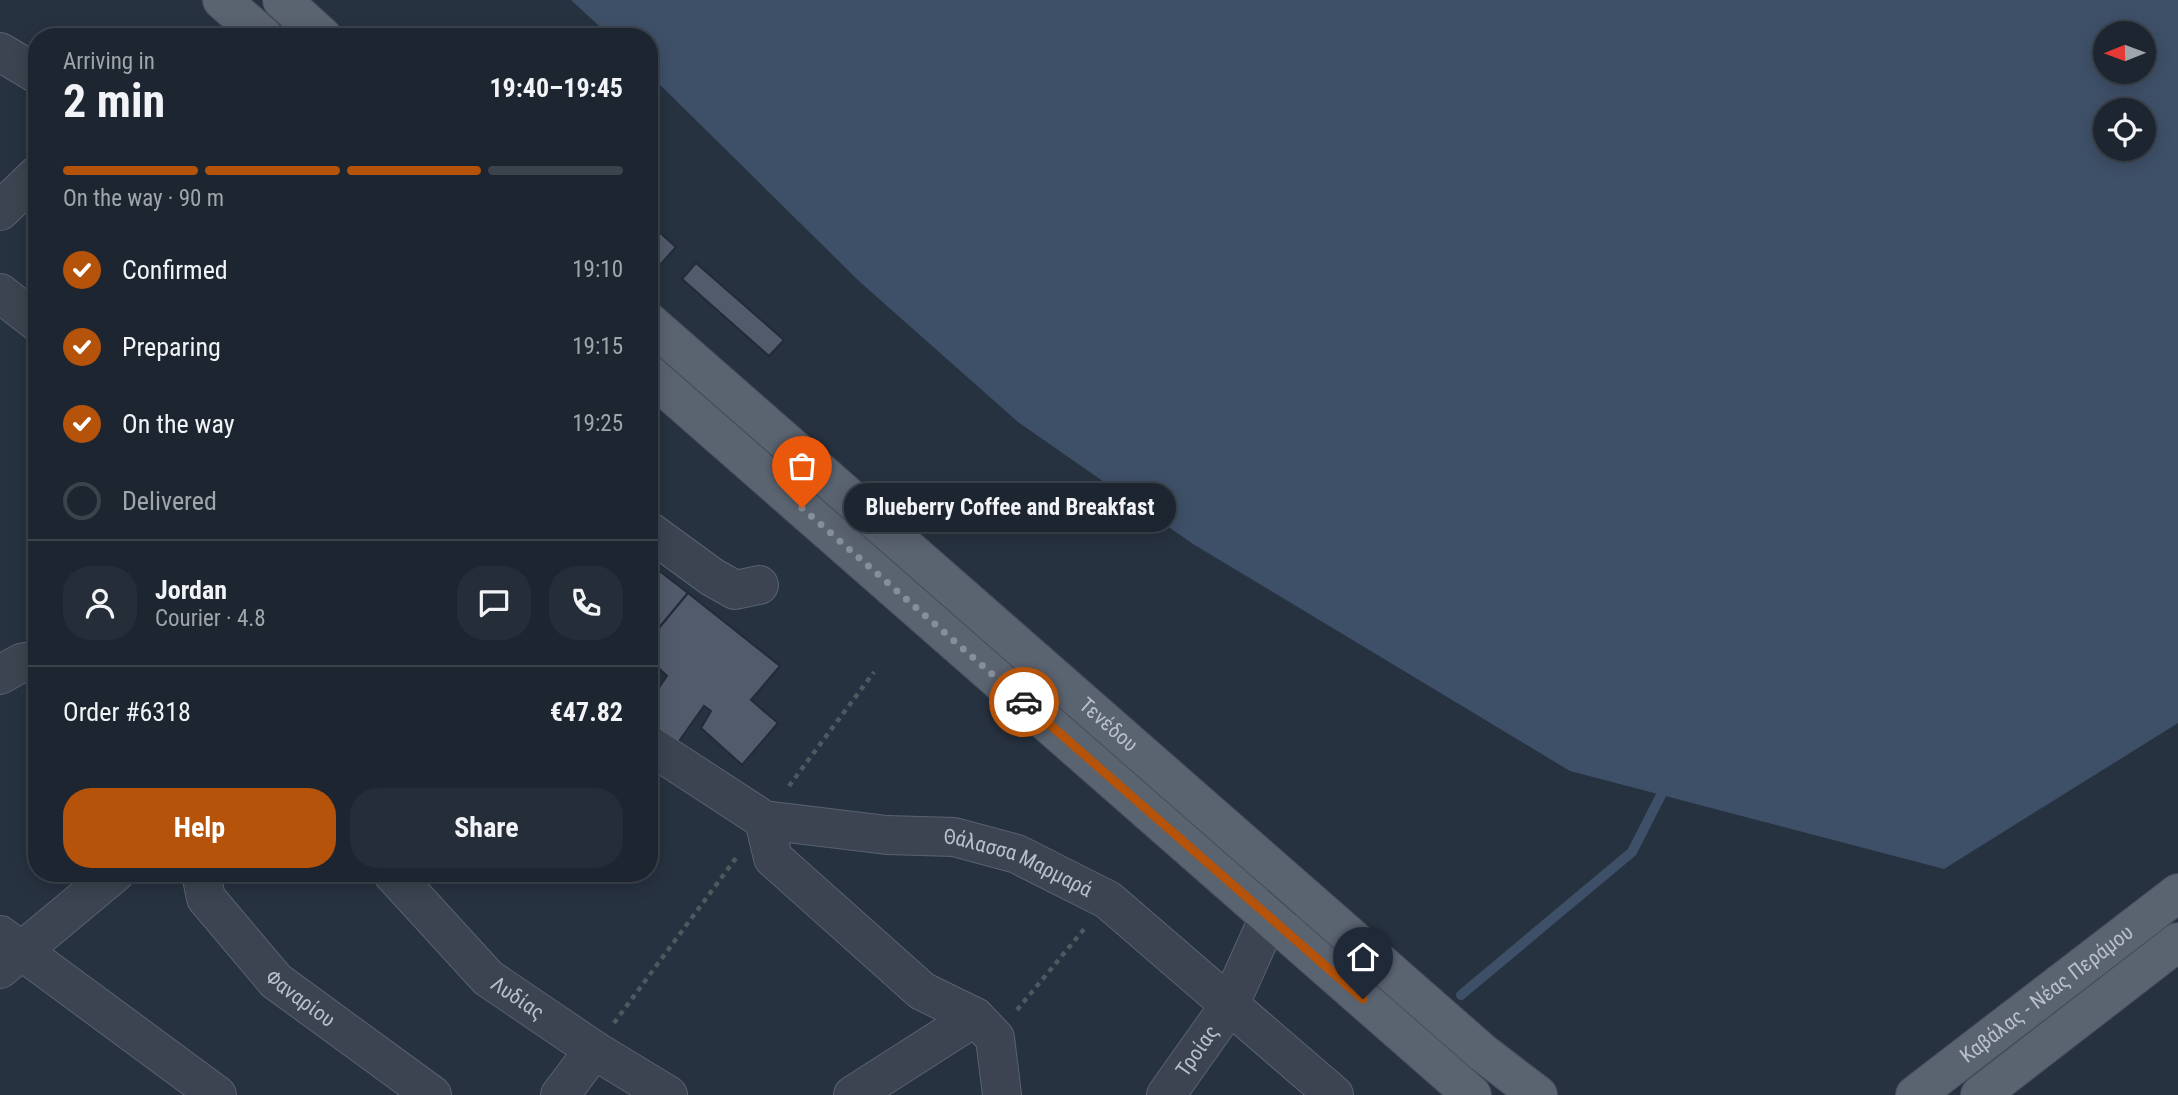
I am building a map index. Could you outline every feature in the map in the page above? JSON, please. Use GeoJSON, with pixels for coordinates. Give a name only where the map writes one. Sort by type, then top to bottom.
{"type":"FeatureCollection","features":[{"type":"Feature","properties":{"kind":"main road"},"geometry":{"type":"LineString","coordinates":[[222,0],[254,28]]}},
{"type":"Feature","properties":{"kind":"main road"},"geometry":{"type":"LineString","coordinates":[[282,0],[313,28]]}},
{"type":"Feature","properties":{"kind":"main road","name":"Τενέδου"},"geometry":{"type":"LineString","coordinates":[[658,330],[1483,1053],[1538,1095]]}},
{"type":"Feature","properties":{"kind":"main road","name":"Τενέδου"},"geometry":{"type":"LineString","coordinates":[[658,382],[1472,1095]]}},
{"type":"Feature","properties":{"kind":"main road","name":"Καβάλας - Νέας Περάμου"},"geometry":{"type":"LineString","coordinates":[[1915,1095],[2178,892]]}},
{"type":"Feature","properties":{"kind":"main road","name":"Καβάλας - Νέας Περάμου"},"geometry":{"type":"LineString","coordinates":[[1980,1095],[2178,942]]}},
{"type":"Feature","properties":{"kind":"street"},"geometry":{"type":"LineString","coordinates":[[0,52],[28,69]]}},
{"type":"Feature","properties":{"kind":"street"},"geometry":{"type":"LineString","coordinates":[[0,211],[28,185]]}},
{"type":"Feature","properties":{"kind":"street"},"geometry":{"type":"LineString","coordinates":[[0,293],[28,315]]}},
{"type":"Feature","properties":{"kind":"street"},"geometry":{"type":"LineString","coordinates":[[658,538],[712,577],[735,590],[759,584]]}},
{"type":"Feature","properties":{"kind":"street"},"geometry":{"type":"LineString","coordinates":[[0,675],[28,662]]}},
{"type":"Feature","properties":{"kind":"street","name":"Θάλασσα Μαρμαρά"},"geometry":{"type":"LineString","coordinates":[[658,751],[764,820],[887,835],[954,837],[1017,854],[1108,900],[1334,1095]]}},
{"type":"Feature","properties":{"kind":"street"},"geometry":{"type":"LineString","coordinates":[[764,820],[773,858],[922,991],[985,1027],[1002,1095]]}},
{"type":"Feature","properties":{"kind":"street"},"geometry":{"type":"LineString","coordinates":[[103,882],[7,952],[217,1095]]}},
{"type":"Feature","properties":{"kind":"street","name":"Φαναρίου"},"geometry":{"type":"LineString","coordinates":[[203,882],[206,898],[276,982],[432,1095]]}},
{"type":"Feature","properties":{"kind":"street","name":"Λυδίας"},"geometry":{"type":"LineString","coordinates":[[402,882],[488,978],[594,1050],[668,1095]]}},
{"type":"Feature","properties":{"kind":"street","name":"Τροίας"},"geometry":{"type":"LineString","coordinates":[[1166,1095],[1229,1006],[1269,917],[1294,887]]}},
{"type":"Feature","properties":{"kind":"street"},"geometry":{"type":"LineString","coordinates":[[853,1095],[985,1027]]}},
{"type":"Feature","properties":{"kind":"street"},"geometry":{"type":"LineString","coordinates":[[560,1095],[594,1050]]}},
{"type":"Feature","properties":{"kind":"path"},"geometry":{"type":"LineString","coordinates":[[985,1027],[1108,900]]}},
{"type":"Feature","properties":{"kind":"water"},"geometry":{"type":"Polygon","coordinates":[[[571,0],[2178,0],[2178,723],[1944,869],[1570,771],[1193,544],[1018,422],[860,282],[658,83],[658,28],[601,28],[571,0]]]}},
{"type":"Feature","properties":{"kind":"building"},"geometry":{"type":"Polygon","coordinates":[[[658,231],[676,247],[660,265],[658,263],[658,231]]]}},
{"type":"Feature","properties":{"kind":"building"},"geometry":{"type":"Polygon","coordinates":[[[696,263],[784,340],[769,356],[682,279],[696,263]]]}},
{"type":"Feature","properties":{"kind":"building"},"geometry":{"type":"Polygon","coordinates":[[[658,570],[688,593],[658,629],[658,570]]]}},
{"type":"Feature","properties":{"kind":"building"},"geometry":{"type":"Polygon","coordinates":[[[688,593],[780,666],[751,700],[778,723],[742,765],[701,728],[711,711],[704,706],[677,744],[658,731],[658,689],[667,676],[658,668],[658,629],[688,593]]]}},
{"type":"Feature","properties":{"kind":"waterway"},"geometry":{"type":"LineString","coordinates":[[1461,995],[1632,852],[1661,795]]}},
{"type":"Feature","properties":{"kind":"way so far"},"geometry":{"type":"LineString","coordinates":[[802,508],[1024,702]]}},
{"type":"Feature","properties":{"kind":"place","name":"Blueberry Coffee and Breakfast"},"geometry":{"type":"Point","coordinates":[802,508]}},
{"type":"Feature","properties":{"kind":"route"},"geometry":{"type":"LineString","coordinates":[[1024,702],[1363,999]]}}]}
